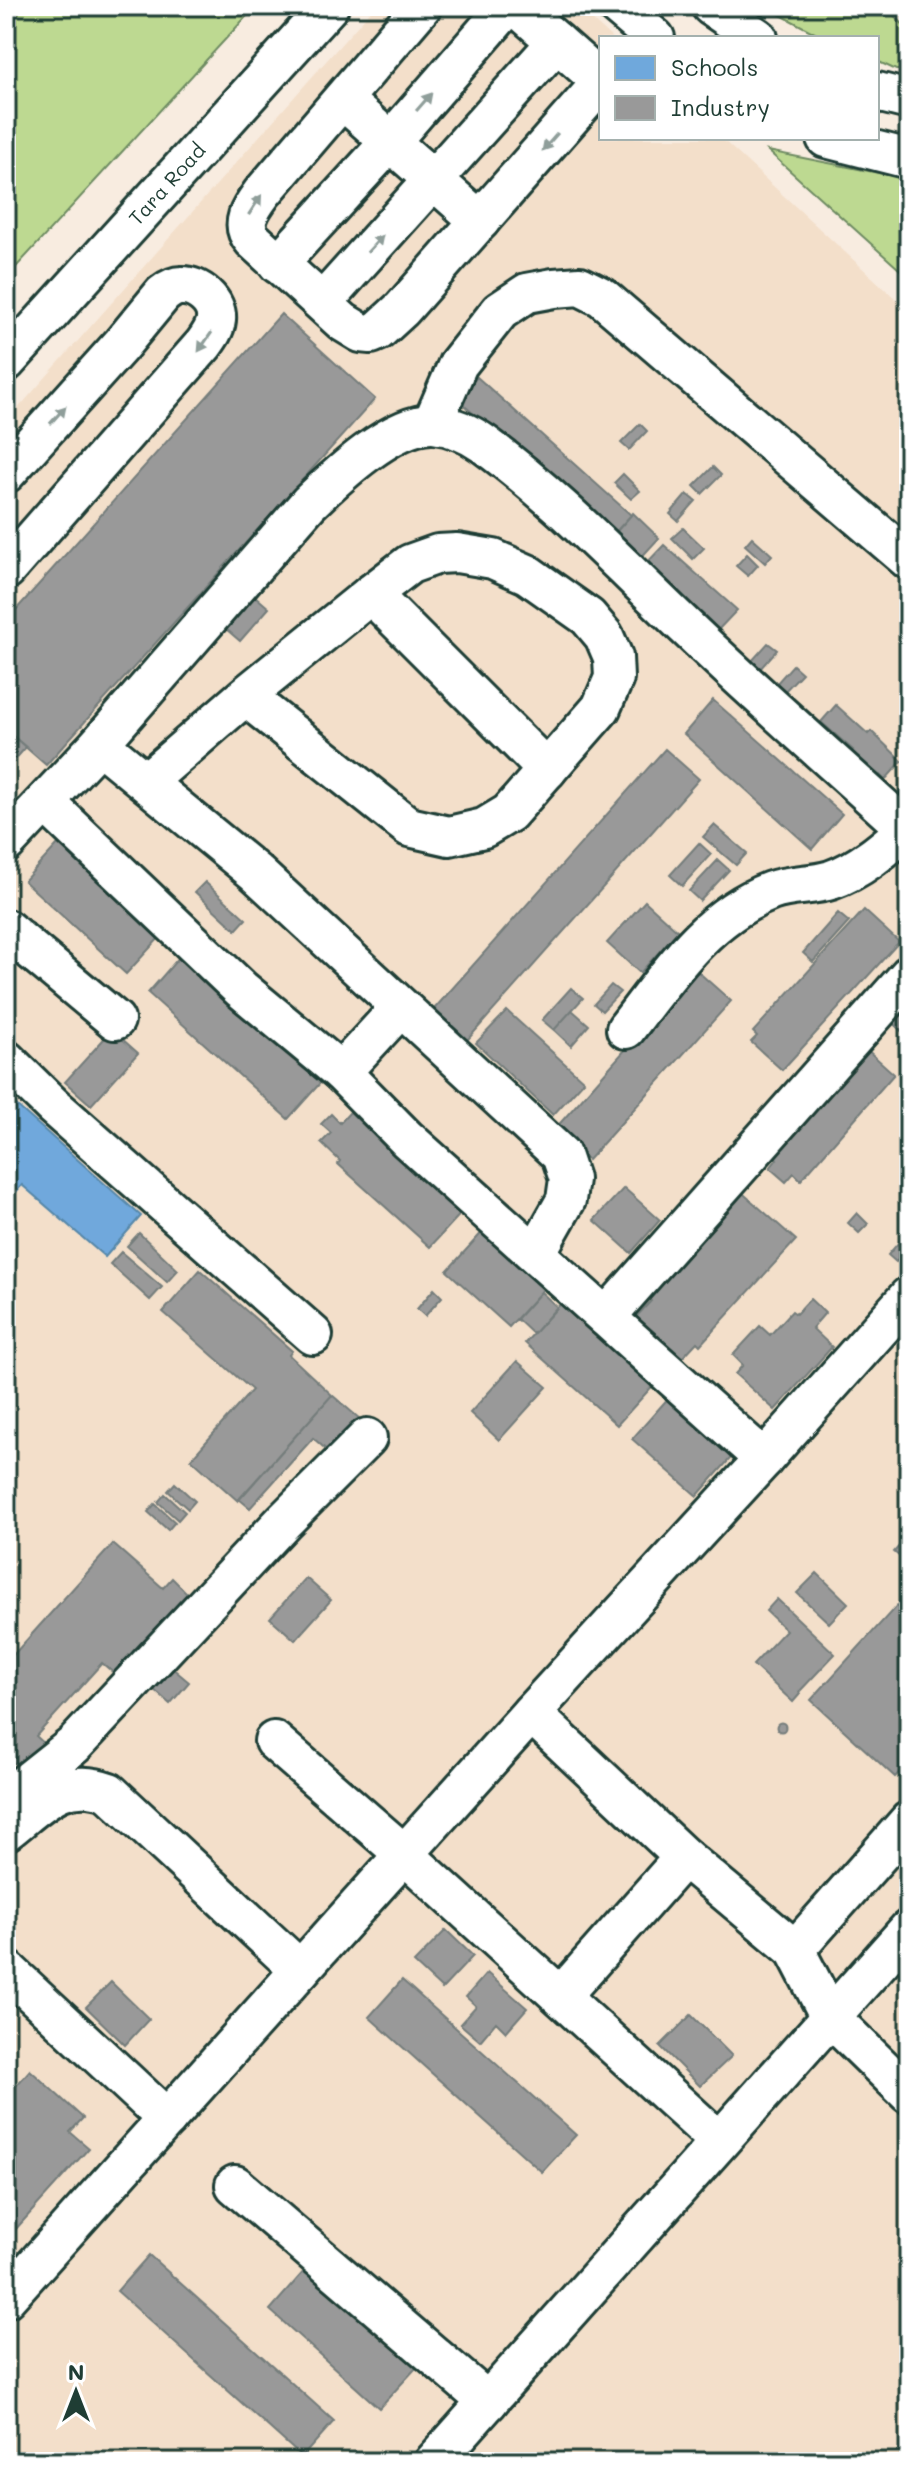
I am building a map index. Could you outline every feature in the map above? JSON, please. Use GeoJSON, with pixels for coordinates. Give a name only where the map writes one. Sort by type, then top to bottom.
{"type":"FeatureCollection","features":[{"type":"Feature","properties":{"kind":"street","name":"Tara Road"},"geometry":{"type":"LineString","coordinates":[[6,362],[329,6]]}},
{"type":"Feature","properties":{"kind":"street"},"geometry":{"type":"LineString","coordinates":[[422,6],[262,193],[246,224],[248,234],[278,264],[343,322],[361,333],[378,331],[402,309],[599,84]]}},
{"type":"Feature","properties":{"kind":"street"},"geometry":{"type":"LineString","coordinates":[[278,264],[390,142],[508,6]]}},
{"type":"Feature","properties":{"kind":"street"},"geometry":{"type":"LineString","coordinates":[[516,6],[599,80]]}},
{"type":"Feature","properties":{"kind":"street"},"geometry":{"type":"LineString","coordinates":[[617,6],[647,35]]}},
{"type":"Feature","properties":{"kind":"street"},"geometry":{"type":"LineString","coordinates":[[711,6],[755,36]]}},
{"type":"Feature","properties":{"kind":"street"},"geometry":{"type":"LineString","coordinates":[[323,302],[557,42]]}},
{"type":"Feature","properties":{"kind":"street"},"geometry":{"type":"LineString","coordinates":[[879,92],[909,100]]}},
{"type":"Feature","properties":{"kind":"street"},"geometry":{"type":"LineString","coordinates":[[343,100],[480,221]]}},
{"type":"Feature","properties":{"kind":"street"},"geometry":{"type":"LineString","coordinates":[[834,140],[909,159]]}},
{"type":"Feature","properties":{"kind":"street"},"geometry":{"type":"LineString","coordinates":[[6,473],[163,294],[171,288],[182,286],[194,288],[211,301],[216,320],[204,344],[6,570]]}},
{"type":"Feature","properties":{"kind":"street"},"geometry":{"type":"LineString","coordinates":[[432,424],[458,364],[500,311],[527,293],[580,286],[602,297],[909,560]]}},
{"type":"Feature","properties":{"kind":"street"},"geometry":{"type":"LineString","coordinates":[[626,1029],[690,948],[724,915],[772,890],[830,880],[866,863],[908,830],[694,635],[545,493],[482,442],[459,429],[432,424],[412,428],[379,444],[346,468],[309,503],[99,744],[21,819],[241,989],[341,1072],[407,1139],[764,1459]]}},
{"type":"Feature","properties":{"kind":"street"},"geometry":{"type":"LineString","coordinates":[[146,782],[245,696],[371,594],[410,564],[438,554],[457,553],[493,559],[527,574],[588,617],[604,636],[613,657],[614,678],[601,708],[509,813],[484,828],[449,836],[409,827],[245,696]]}},
{"type":"Feature","properties":{"kind":"street"},"geometry":{"type":"LineString","coordinates":[[371,594],[547,770]]}},
{"type":"Feature","properties":{"kind":"street"},"geometry":{"type":"LineString","coordinates":[[99,744],[255,872],[561,1155],[569,1179],[566,1200],[536,1253]]}},
{"type":"Feature","properties":{"kind":"street"},"geometry":{"type":"LineString","coordinates":[[6,929],[115,1020]]}},
{"type":"Feature","properties":{"kind":"street"},"geometry":{"type":"LineString","coordinates":[[606,1317],[909,975]]}},
{"type":"Feature","properties":{"kind":"street"},"geometry":{"type":"LineString","coordinates":[[341,1072],[400,1008]]}},
{"type":"Feature","properties":{"kind":"street"},"geometry":{"type":"LineString","coordinates":[[6,1060],[65,1117],[313,1335]]}},
{"type":"Feature","properties":{"kind":"street"},"geometry":{"type":"LineString","coordinates":[[6,2298],[909,1296]]}},
{"type":"Feature","properties":{"kind":"street"},"geometry":{"type":"LineString","coordinates":[[6,1799],[74,1745],[284,1521],[367,1438]]}},
{"type":"Feature","properties":{"kind":"street"},"geometry":{"type":"LineString","coordinates":[[531,1713],[684,1857],[795,1950],[830,2017],[909,2094]]}},
{"type":"Feature","properties":{"kind":"street"},"geometry":{"type":"LineString","coordinates":[[274,1741],[404,1854],[719,2141]]}},
{"type":"Feature","properties":{"kind":"street"},"geometry":{"type":"LineString","coordinates":[[6,1831],[69,1787],[84,1785],[109,1792],[300,1970]]}},
{"type":"Feature","properties":{"kind":"street"},"geometry":{"type":"LineString","coordinates":[[795,1950],[909,1821]]}},
{"type":"Feature","properties":{"kind":"street"},"geometry":{"type":"LineString","coordinates":[[561,1996],[684,1857]]}},
{"type":"Feature","properties":{"kind":"street"},"geometry":{"type":"LineString","coordinates":[[434,2462],[909,1929]]}},
{"type":"Feature","properties":{"kind":"street"},"geometry":{"type":"LineString","coordinates":[[6,1969],[167,2119]]}},
{"type":"Feature","properties":{"kind":"street"},"geometry":{"type":"LineString","coordinates":[[235,2185],[488,2402]]}},
{"type":"Feature","properties":{"kind":"shaded area"},"geometry":{"type":"Polygon","coordinates":[[[375,6],[577,6],[610,36],[599,36],[599,140],[723,140],[909,311],[909,2462],[6,2462],[6,422],[375,6]]]}},
{"type":"Feature","properties":{"kind":"green space"},"geometry":{"type":"Polygon","coordinates":[[[6,6],[256,6],[6,278],[6,6]]]}},
{"type":"Feature","properties":{"kind":"green space"},"geometry":{"type":"Polygon","coordinates":[[[764,6],[884,6],[909,30],[909,70],[896,70],[879,62],[879,36],[820,36],[764,6]]]}},
{"type":"Feature","properties":{"kind":"green space"},"geometry":{"type":"Polygon","coordinates":[[[768,151],[909,179],[909,278],[768,151]]]}},
{"type":"Feature","properties":{"kind":"building: Schools"},"geometry":{"type":"Polygon","coordinates":[[[6,1096],[141,1216],[105,1257],[22,1185],[6,1203],[6,1096]]]}},
{"type":"Feature","properties":{"kind":"building: Industry"},"geometry":{"type":"Polygon","coordinates":[[[281,314],[375,399],[46,765],[6,730],[6,621],[281,314]]]}},
{"type":"Feature","properties":{"kind":"building: Industry"},"geometry":{"type":"Polygon","coordinates":[[[477,377],[631,515],[611,537],[457,399],[477,377]]]}},
{"type":"Feature","properties":{"kind":"building: Industry"},"geometry":{"type":"Polygon","coordinates":[[[640,424],[647,431],[629,450],[621,443],[640,424]]]}},
{"type":"Feature","properties":{"kind":"building: Industry"},"geometry":{"type":"Polygon","coordinates":[[[713,467],[721,475],[702,494],[694,486],[713,467]]]}},
{"type":"Feature","properties":{"kind":"building: Industry"},"geometry":{"type":"Polygon","coordinates":[[[623,474],[640,491],[631,499],[614,483],[623,474]]]}},
{"type":"Feature","properties":{"kind":"building: Industry"},"geometry":{"type":"Polygon","coordinates":[[[687,494],[696,501],[678,521],[670,514],[687,494]]]}},
{"type":"Feature","properties":{"kind":"building: Industry"},"geometry":{"type":"Polygon","coordinates":[[[633,513],[659,538],[635,564],[609,540],[633,513]]]}},
{"type":"Feature","properties":{"kind":"building: Industry"},"geometry":{"type":"Polygon","coordinates":[[[683,528],[704,548],[693,559],[672,538],[683,528]]]}},
{"type":"Feature","properties":{"kind":"building: Industry"},"geometry":{"type":"Polygon","coordinates":[[[752,537],[772,555],[765,563],[745,545],[752,537]]]}},
{"type":"Feature","properties":{"kind":"building: Industry"},"geometry":{"type":"Polygon","coordinates":[[[664,545],[737,610],[716,632],[643,567],[664,545]]]}},
{"type":"Feature","properties":{"kind":"building: Industry"},"geometry":{"type":"Polygon","coordinates":[[[747,554],[758,565],[748,576],[736,566],[747,554]]]}},
{"type":"Feature","properties":{"kind":"building: Industry"},"geometry":{"type":"Polygon","coordinates":[[[248,590],[269,608],[240,641],[219,623],[248,590]]]}},
{"type":"Feature","properties":{"kind":"building: Industry"},"geometry":{"type":"Polygon","coordinates":[[[768,643],[777,650],[759,670],[751,662],[768,643]]]}},
{"type":"Feature","properties":{"kind":"building: Industry"},"geometry":{"type":"Polygon","coordinates":[[[793,665],[802,673],[784,692],[775,685],[793,665]]]}},
{"type":"Feature","properties":{"kind":"building: Industry"},"geometry":{"type":"Polygon","coordinates":[[[713,700],[842,814],[812,849],[684,734],[713,700]]]}},
{"type":"Feature","properties":{"kind":"building: Industry"},"geometry":{"type":"Polygon","coordinates":[[[836,705],[868,734],[871,731],[902,761],[885,780],[850,753],[853,750],[821,722],[836,705]]]}},
{"type":"Feature","properties":{"kind":"building: Industry"},"geometry":{"type":"Polygon","coordinates":[[[6,730],[26,747],[6,770],[6,730]]]}},
{"type":"Feature","properties":{"kind":"building: Industry"},"geometry":{"type":"Polygon","coordinates":[[[665,749],[699,779],[461,1047],[427,1017],[665,749]]]}},
{"type":"Feature","properties":{"kind":"building: Industry"},"geometry":{"type":"Polygon","coordinates":[[[907,784],[909,786],[909,801],[900,792],[907,784]]]}},
{"type":"Feature","properties":{"kind":"building: Industry"},"geometry":{"type":"Polygon","coordinates":[[[714,825],[747,853],[736,865],[703,837],[714,825]]]}},
{"type":"Feature","properties":{"kind":"building: Industry"},"geometry":{"type":"Polygon","coordinates":[[[699,843],[711,854],[682,886],[670,875],[699,843]]]}},
{"type":"Feature","properties":{"kind":"building: Industry"},"geometry":{"type":"Polygon","coordinates":[[[58,844],[160,937],[126,974],[24,881],[58,844]]]}},
{"type":"Feature","properties":{"kind":"building: Industry"},"geometry":{"type":"Polygon","coordinates":[[[718,860],[729,870],[700,901],[689,891],[718,860]]]}},
{"type":"Feature","properties":{"kind":"building: Industry"},"geometry":{"type":"Polygon","coordinates":[[[205,882],[246,919],[236,930],[195,892],[205,882]]]}},
{"type":"Feature","properties":{"kind":"building: Industry"},"geometry":{"type":"Polygon","coordinates":[[[645,901],[678,931],[640,973],[607,943],[645,901]]]}},
{"type":"Feature","properties":{"kind":"building: Industry"},"geometry":{"type":"Polygon","coordinates":[[[864,910],[899,942],[782,1070],[751,1042],[757,1036],[753,1032],[864,910]]]}},
{"type":"Feature","properties":{"kind":"building: Industry"},"geometry":{"type":"Polygon","coordinates":[[[838,913],[849,922],[813,962],[803,953],[838,913]]]}},
{"type":"Feature","properties":{"kind":"building: Industry"},"geometry":{"type":"Polygon","coordinates":[[[182,954],[322,1081],[288,1119],[148,993],[182,954]]]}},
{"type":"Feature","properties":{"kind":"building: Industry"},"geometry":{"type":"Polygon","coordinates":[[[696,970],[731,1001],[588,1160],[554,1130],[696,970]]]}},
{"type":"Feature","properties":{"kind":"building: Industry"},"geometry":{"type":"Polygon","coordinates":[[[611,985],[620,992],[602,1011],[594,1004],[611,985]]]}},
{"type":"Feature","properties":{"kind":"building: Industry"},"geometry":{"type":"Polygon","coordinates":[[[571,988],[583,998],[554,1030],[542,1020],[571,988]]]}},
{"type":"Feature","properties":{"kind":"building: Industry"},"geometry":{"type":"Polygon","coordinates":[[[909,999],[909,1038],[889,1020],[909,999]]]}},
{"type":"Feature","properties":{"kind":"building: Industry"},"geometry":{"type":"Polygon","coordinates":[[[572,1010],[589,1025],[571,1046],[554,1030],[572,1010]]]}},
{"type":"Feature","properties":{"kind":"building: Industry"},"geometry":{"type":"Polygon","coordinates":[[[507,1011],[584,1081],[553,1115],[476,1043],[507,1011]]]}},
{"type":"Feature","properties":{"kind":"building: Industry"},"geometry":{"type":"Polygon","coordinates":[[[112,1030],[138,1053],[91,1105],[65,1082],[112,1030]]]}},
{"type":"Feature","properties":{"kind":"building: Industry"},"geometry":{"type":"Polygon","coordinates":[[[865,1048],[894,1074],[801,1180],[794,1173],[786,1182],[770,1168],[777,1159],[772,1154],[865,1048]]]}},
{"type":"Feature","properties":{"kind":"building: Industry"},"geometry":{"type":"Polygon","coordinates":[[[350,1112],[370,1131],[374,1127],[465,1209],[430,1247],[338,1164],[340,1161],[321,1143],[331,1133],[321,1124],[331,1114],[340,1123],[350,1112]]]}},
{"type":"Feature","properties":{"kind":"building: Industry"},"geometry":{"type":"Polygon","coordinates":[[[624,1188],[660,1220],[631,1253],[594,1220],[624,1188]]]}},
{"type":"Feature","properties":{"kind":"building: Industry"},"geometry":{"type":"Polygon","coordinates":[[[738,1189],[796,1240],[700,1345],[697,1342],[682,1358],[636,1317],[651,1301],[643,1293],[738,1189]]]}},
{"type":"Feature","properties":{"kind":"building: Industry"},"geometry":{"type":"Polygon","coordinates":[[[857,1213],[868,1224],[859,1233],[848,1223],[857,1213]]]}},
{"type":"Feature","properties":{"kind":"building: Industry"},"geometry":{"type":"Polygon","coordinates":[[[486,1228],[548,1284],[509,1327],[447,1271],[486,1228]]]}},
{"type":"Feature","properties":{"kind":"building: Industry"},"geometry":{"type":"Polygon","coordinates":[[[139,1233],[178,1270],[167,1282],[127,1246],[139,1233]]]}},
{"type":"Feature","properties":{"kind":"building: Industry"},"geometry":{"type":"Polygon","coordinates":[[[905,1235],[909,1238],[909,1247],[896,1262],[888,1255],[905,1235]]]}},
{"type":"Feature","properties":{"kind":"building: Industry"},"geometry":{"type":"Polygon","coordinates":[[[121,1252],[162,1287],[150,1300],[110,1264],[121,1252]]]}},
{"type":"Feature","properties":{"kind":"building: Industry"},"geometry":{"type":"Polygon","coordinates":[[[200,1270],[292,1351],[289,1355],[332,1395],[238,1501],[191,1459],[252,1390],[163,1312],[200,1270]]]}},
{"type":"Feature","properties":{"kind":"building: Industry"},"geometry":{"type":"Polygon","coordinates":[[[434,1289],[442,1297],[425,1316],[417,1309],[434,1289]]]}},
{"type":"Feature","properties":{"kind":"building: Industry"},"geometry":{"type":"Polygon","coordinates":[[[541,1292],[557,1307],[533,1334],[517,1319],[541,1292]]]}},
{"type":"Feature","properties":{"kind":"building: Industry"},"geometry":{"type":"Polygon","coordinates":[[[565,1299],[657,1381],[617,1425],[525,1343],[565,1299]]]}},
{"type":"Feature","properties":{"kind":"building: Industry"},"geometry":{"type":"Polygon","coordinates":[[[810,1299],[825,1313],[812,1328],[832,1347],[775,1410],[735,1374],[743,1365],[733,1355],[760,1326],[770,1335],[792,1311],[796,1314],[810,1299]]]}},
{"type":"Feature","properties":{"kind":"building: Industry"},"geometry":{"type":"Polygon","coordinates":[[[517,1361],[547,1387],[499,1440],[470,1413],[517,1361]]]}},
{"type":"Feature","properties":{"kind":"building: Industry"},"geometry":{"type":"Polygon","coordinates":[[[332,1395],[360,1419],[330,1453],[313,1438],[250,1508],[239,1499],[332,1395]]]}},
{"type":"Feature","properties":{"kind":"building: Industry"},"geometry":{"type":"Polygon","coordinates":[[[671,1395],[736,1452],[697,1496],[632,1439],[671,1395]]]}},
{"type":"Feature","properties":{"kind":"building: Industry"},"geometry":{"type":"Polygon","coordinates":[[[175,1483],[195,1501],[188,1509],[168,1491],[175,1483]]]}},
{"type":"Feature","properties":{"kind":"building: Industry"},"geometry":{"type":"Polygon","coordinates":[[[165,1494],[185,1512],[178,1520],[158,1502],[165,1494]]]}},
{"type":"Feature","properties":{"kind":"building: Industry"},"geometry":{"type":"Polygon","coordinates":[[[155,1504],[175,1522],[168,1530],[148,1512],[155,1504]]]}},
{"type":"Feature","properties":{"kind":"building: Industry"},"geometry":{"type":"Polygon","coordinates":[[[909,1535],[909,1562],[906,1562],[894,1552],[909,1535]]]}},
{"type":"Feature","properties":{"kind":"building: Industry"},"geometry":{"type":"Polygon","coordinates":[[[113,1544],[163,1588],[172,1578],[188,1594],[116,1675],[102,1663],[36,1736],[47,1746],[25,1772],[13,1762],[6,1769],[6,1663],[113,1544]]]}},
{"type":"Feature","properties":{"kind":"building: Industry"},"geometry":{"type":"Polygon","coordinates":[[[817,1573],[848,1603],[829,1623],[797,1593],[817,1573]]]}},
{"type":"Feature","properties":{"kind":"building: Industry"},"geometry":{"type":"Polygon","coordinates":[[[306,1578],[331,1600],[295,1640],[270,1618],[306,1578]]]}},
{"type":"Feature","properties":{"kind":"building: Industry"},"geometry":{"type":"Polygon","coordinates":[[[909,1592],[909,1762],[895,1777],[811,1700],[909,1592]]]}},
{"type":"Feature","properties":{"kind":"building: Industry"},"geometry":{"type":"Polygon","coordinates":[[[777,1599],[835,1654],[793,1702],[753,1665],[786,1630],[766,1611],[777,1599]]]}},
{"type":"Feature","properties":{"kind":"building: Industry"},"geometry":{"type":"Polygon","coordinates":[[[171,1667],[189,1682],[170,1704],[153,1689],[171,1667]]]}},
{"type":"Feature","properties":{"kind":"building: Industry"},"geometry":{"type":"Polygon","coordinates":[[[781,1722],[786,1727],[781,1732],[776,1727],[781,1722]]]}},
{"type":"Feature","properties":{"kind":"building: Industry"},"geometry":{"type":"Polygon","coordinates":[[[446,1930],[473,1956],[442,1989],[414,1963],[446,1930]]]}},
{"type":"Feature","properties":{"kind":"building: Industry"},"geometry":{"type":"Polygon","coordinates":[[[487,1973],[527,2008],[506,2032],[496,2022],[480,2041],[460,2024],[476,2006],[466,1997],[487,1973]]]}},
{"type":"Feature","properties":{"kind":"building: Industry"},"geometry":{"type":"Polygon","coordinates":[[[402,1980],[576,2135],[542,2172],[369,2017],[402,1980]]]}},
{"type":"Feature","properties":{"kind":"building: Industry"},"geometry":{"type":"Polygon","coordinates":[[[111,1982],[149,2019],[125,2045],[86,2007],[111,1982]]]}},
{"type":"Feature","properties":{"kind":"building: Industry"},"geometry":{"type":"Polygon","coordinates":[[[691,2015],[732,2056],[700,2086],[660,2046],[691,2015]]]}},
{"type":"Feature","properties":{"kind":"building: Industry"},"geometry":{"type":"Polygon","coordinates":[[[30,2070],[83,2118],[70,2132],[89,2148],[14,2231],[6,2224],[6,2079],[15,2087],[30,2070]]]}},
{"type":"Feature","properties":{"kind":"building: Industry"},"geometry":{"type":"Polygon","coordinates":[[[149,2255],[334,2421],[302,2457],[117,2291],[149,2255]]]}},
{"type":"Feature","properties":{"kind":"building: Industry"},"geometry":{"type":"Polygon","coordinates":[[[306,2269],[416,2368],[379,2408],[270,2310],[306,2269]]]}}]}
